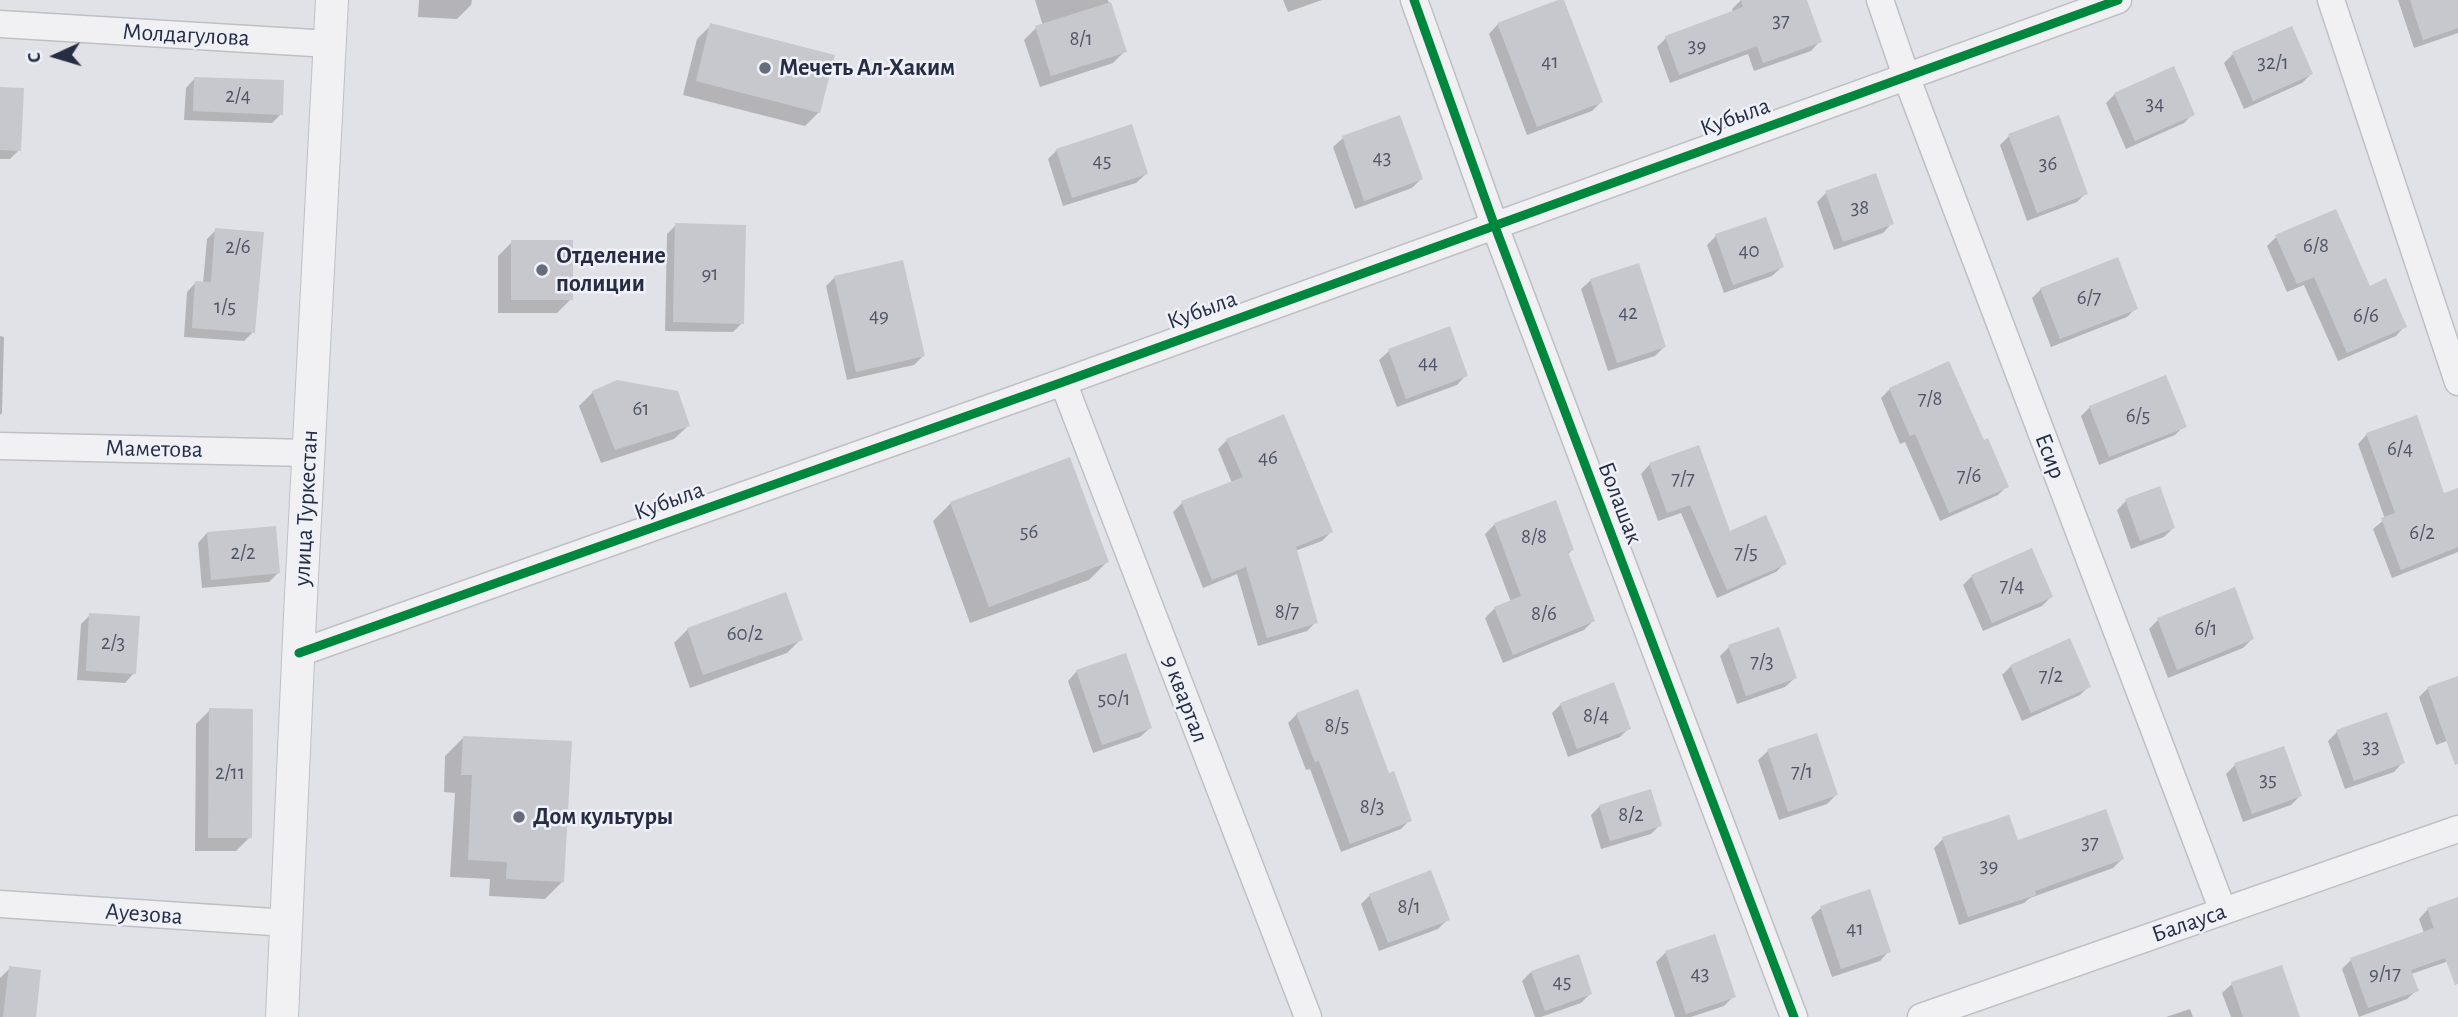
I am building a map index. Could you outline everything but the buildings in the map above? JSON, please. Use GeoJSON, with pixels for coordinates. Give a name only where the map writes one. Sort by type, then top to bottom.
{"type":"FeatureCollection","features":[{"type":"Feature","properties":{"kind":"street","name":"улица Туркестан"},"geometry":{"type":"LineString","coordinates":[[282,1017],[332,0]]}},
{"type":"Feature","properties":{"kind":"street","name":"Болашак"},"geometry":{"type":"LineString","coordinates":[[1414,0],[1494,224],[1794,1017]]}},
{"type":"Feature","properties":{"kind":"street","name":"Есир"},"geometry":{"type":"LineString","coordinates":[[1880,0],[1906,76],[2223,911]]}},
{"type":"Feature","properties":{"kind":"street","name":"Кубыла"},"geometry":{"type":"LineString","coordinates":[[299,653],[1063,382],[2118,0]]}},
{"type":"Feature","properties":{"kind":"street"},"geometry":{"type":"LineString","coordinates":[[2331,0],[2458,382]]}},
{"type":"Feature","properties":{"kind":"street","name":"Молдагулова"},"geometry":{"type":"LineString","coordinates":[[0,24],[330,44]]}},
{"type":"Feature","properties":{"kind":"street","name":"9 квартал"},"geometry":{"type":"LineString","coordinates":[[1063,382],[1308,1017]]}},
{"type":"Feature","properties":{"kind":"street","name":"Маметова"},"geometry":{"type":"LineString","coordinates":[[0,446],[309,453]]}},
{"type":"Feature","properties":{"kind":"street","name":"Балауса"},"geometry":{"type":"LineString","coordinates":[[1921,1017],[2458,829]]}},
{"type":"Feature","properties":{"kind":"street","name":"Ауезова"},"geometry":{"type":"LineString","coordinates":[[0,904],[288,923]]}},
{"type":"Feature","properties":{"kind":"cycle path"},"geometry":{"type":"LineString","coordinates":[[1414,0],[1494,224],[1794,1017]]}},
{"type":"Feature","properties":{"kind":"cycle path"},"geometry":{"type":"LineString","coordinates":[[299,653],[1063,382],[2118,0]]}},
{"type":"Feature","properties":{"kind":"place","name":"Мечеть Ал-Хаким"},"geometry":{"type":"Point","coordinates":[765,68]}},
{"type":"Feature","properties":{"kind":"place","name":"Отделение полиции"},"geometry":{"type":"Point","coordinates":[542,270]}},
{"type":"Feature","properties":{"kind":"place","name":"Дом культуры"},"geometry":{"type":"Point","coordinates":[519,817]}}]}
